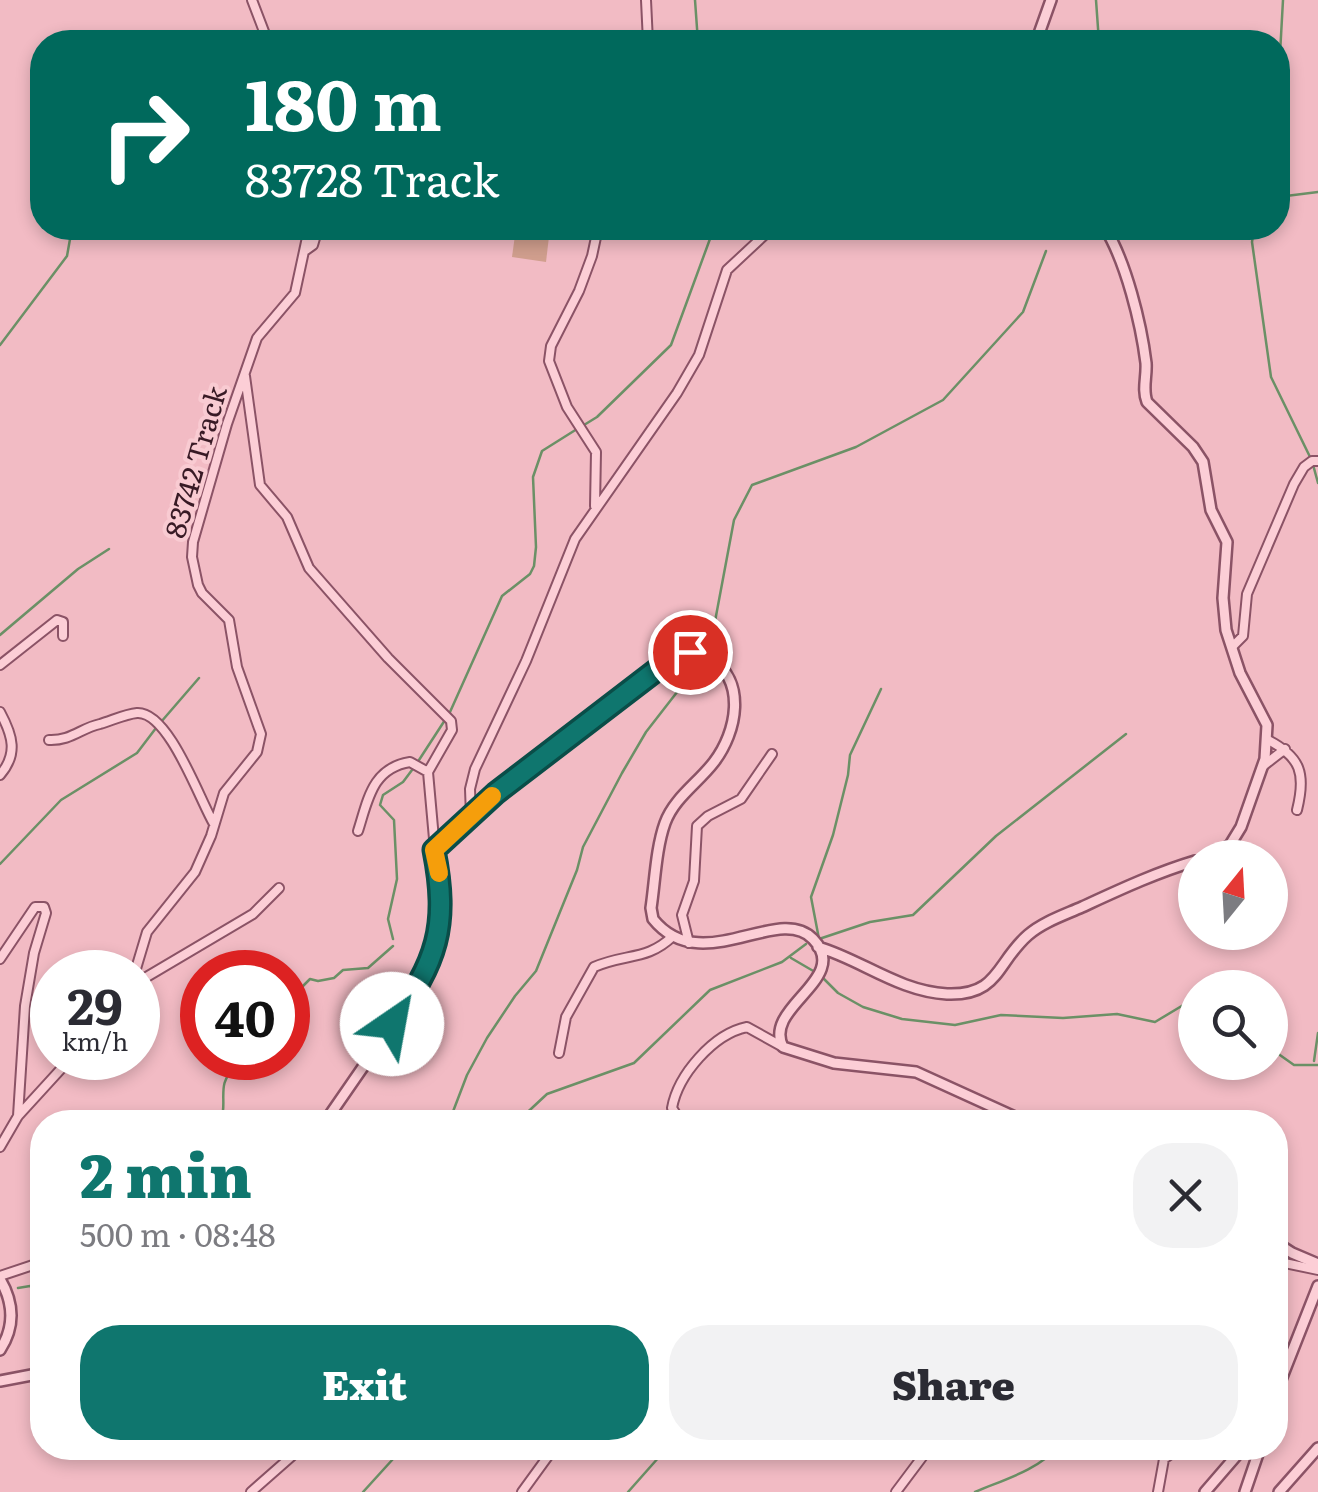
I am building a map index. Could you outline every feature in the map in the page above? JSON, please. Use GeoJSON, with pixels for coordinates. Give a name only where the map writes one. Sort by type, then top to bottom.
{"type":"FeatureCollection","features":[{"type":"Feature","properties":{"kind":"street"},"geometry":{"type":"LineString","coordinates":[[252,0],[263,30]]}},
{"type":"Feature","properties":{"kind":"street"},"geometry":{"type":"LineString","coordinates":[[646,0],[647,30]]}},
{"type":"Feature","properties":{"kind":"street"},"geometry":{"type":"LineString","coordinates":[[1040,30],[1051,0]]}},
{"type":"Feature","properties":{"kind":"street"},"geometry":{"type":"LineString","coordinates":[[305,240],[307,248],[314,240]]}},
{"type":"Feature","properties":{"kind":"street","name":"83742 Track"},"geometry":{"type":"LineString","coordinates":[[142,950],[148,932],[195,872],[224,793],[256,752],[262,734],[238,667],[229,620],[202,594],[192,557],[197,526],[227,424],[260,331],[295,293],[308,240]]}},
{"type":"Feature","properties":{"kind":"street"},"geometry":{"type":"LineString","coordinates":[[595,240],[587,268],[551,346],[549,361],[567,407],[596,452],[595,508]]}},
{"type":"Feature","properties":{"kind":"street"},"geometry":{"type":"LineString","coordinates":[[471,816],[469,799],[474,769],[528,654],[569,552],[699,355],[717,290],[727,270],[759,240]]}},
{"type":"Feature","properties":{"kind":"street"},"geometry":{"type":"LineString","coordinates":[[1113,240],[1126,277],[1146,362],[1144,396],[1152,410],[1199,456],[1204,469],[1210,510],[1228,550],[1223,608],[1226,630],[1240,673],[1264,715],[1268,740],[1263,766],[1233,840]]}},
{"type":"Feature","properties":{"kind":"street"},"geometry":{"type":"LineString","coordinates":[[245,376],[260,485],[287,517],[309,568],[388,658],[452,721],[452,730],[428,772],[442,906],[437,940],[410,999],[333,1110]]}},
{"type":"Feature","properties":{"kind":"street"},"geometry":{"type":"LineString","coordinates":[[1232,647],[1243,636],[1246,594],[1288,496],[1304,466],[1318,461]]}},
{"type":"Feature","properties":{"kind":"street"},"geometry":{"type":"LineString","coordinates":[[0,664],[57,620],[62,622],[63,636]]}},
{"type":"Feature","properties":{"kind":"street"},"geometry":{"type":"LineString","coordinates":[[434,850],[515,777],[667,662],[690,652],[706,656],[722,668],[732,685],[734,714],[720,752],[674,808],[664,828],[651,913],[656,923],[672,936],[689,943],[721,942],[782,931],[809,936],[818,948],[819,976],[783,1020],[779,1037],[783,1047]]}},
{"type":"Feature","properties":{"kind":"street"},"geometry":{"type":"LineString","coordinates":[[0,712],[13,745],[10,762],[0,775]]}},
{"type":"Feature","properties":{"kind":"street"},"geometry":{"type":"LineString","coordinates":[[49,740],[62,741],[94,725],[135,713],[148,716],[176,745],[186,774],[200,790],[214,825]]}},
{"type":"Feature","properties":{"kind":"street"},"geometry":{"type":"LineString","coordinates":[[1268,740],[1293,755],[1300,792],[1297,810]]}},
{"type":"Feature","properties":{"kind":"street"},"geometry":{"type":"LineString","coordinates":[[1263,766],[1286,749]]}},
{"type":"Feature","properties":{"kind":"street"},"geometry":{"type":"LineString","coordinates":[[689,943],[682,915],[694,881],[696,826],[741,799],[772,754]]}},
{"type":"Feature","properties":{"kind":"street"},"geometry":{"type":"LineString","coordinates":[[358,831],[373,784],[385,771],[410,762],[428,772]]}},
{"type":"Feature","properties":{"kind":"street"},"geometry":{"type":"LineString","coordinates":[[818,948],[901,984],[926,991],[965,994],[988,984],[1026,937],[1049,922],[1178,867]]}},
{"type":"Feature","properties":{"kind":"street"},"geometry":{"type":"LineString","coordinates":[[160,969],[253,914],[279,888]]}},
{"type":"Feature","properties":{"kind":"street"},"geometry":{"type":"LineString","coordinates":[[0,960],[35,907],[44,907],[45,920],[35,947],[25,1006],[18,1116]]}},
{"type":"Feature","properties":{"kind":"street"},"geometry":{"type":"LineString","coordinates":[[559,1053],[566,1017],[594,967],[654,953],[672,936]]}},
{"type":"Feature","properties":{"kind":"street"},"geometry":{"type":"LineString","coordinates":[[673,1110],[681,1078],[717,1043],[747,1027],[783,1047],[834,1063],[916,1072],[1000,1110]]}},
{"type":"Feature","properties":{"kind":"street"},"geometry":{"type":"LineString","coordinates":[[0,1148],[18,1116],[52,1080]]}},
{"type":"Feature","properties":{"kind":"street"},"geometry":{"type":"LineString","coordinates":[[1288,1250],[1318,1267]]}},
{"type":"Feature","properties":{"kind":"street"},"geometry":{"type":"LineString","coordinates":[[1288,1263],[1318,1267]]}},
{"type":"Feature","properties":{"kind":"street"},"geometry":{"type":"LineString","coordinates":[[0,1350],[12,1316],[0,1278],[30,1267]]}},
{"type":"Feature","properties":{"kind":"street"},"geometry":{"type":"LineString","coordinates":[[1288,1362],[1318,1286]]}},
{"type":"Feature","properties":{"kind":"street"},"geometry":{"type":"LineString","coordinates":[[0,1380],[30,1375]]}},
{"type":"Feature","properties":{"kind":"street"},"geometry":{"type":"LineString","coordinates":[[1279,1492],[1318,1448]]}},
{"type":"Feature","properties":{"kind":"street"},"geometry":{"type":"LineString","coordinates":[[251,1492],[288,1460]]}},
{"type":"Feature","properties":{"kind":"street"},"geometry":{"type":"LineString","coordinates":[[522,1492],[545,1460]]}},
{"type":"Feature","properties":{"kind":"street"},"geometry":{"type":"LineString","coordinates":[[896,1492],[920,1460]]}},
{"type":"Feature","properties":{"kind":"street"},"geometry":{"type":"LineString","coordinates":[[1158,1492],[1164,1460]]}},
{"type":"Feature","properties":{"kind":"street"},"geometry":{"type":"LineString","coordinates":[[1204,1492],[1232,1460]]}},
{"type":"Feature","properties":{"kind":"street"},"geometry":{"type":"LineString","coordinates":[[1246,1492],[1256,1460]]}},
{"type":"Feature","properties":{"kind":"shaded area"},"geometry":{"type":"Polygon","coordinates":[[[514,240],[549,240],[546,262],[512,257],[514,240]]]}},
{"type":"Feature","properties":{"kind":"waterway"},"geometry":{"type":"LineString","coordinates":[[695,0],[697,30]]}},
{"type":"Feature","properties":{"kind":"waterway"},"geometry":{"type":"LineString","coordinates":[[1096,0],[1098,30]]}},
{"type":"Feature","properties":{"kind":"waterway"},"geometry":{"type":"LineString","coordinates":[[1281,30],[1283,0]]}},
{"type":"Feature","properties":{"kind":"waterway"},"geometry":{"type":"LineString","coordinates":[[1290,196],[1318,192]]}},
{"type":"Feature","properties":{"kind":"waterway"},"geometry":{"type":"LineString","coordinates":[[0,345],[67,256],[70,240]]}},
{"type":"Feature","properties":{"kind":"waterway"},"geometry":{"type":"LineString","coordinates":[[584,425],[671,345],[710,240]]}},
{"type":"Feature","properties":{"kind":"waterway"},"geometry":{"type":"LineString","coordinates":[[1252,240],[1271,377],[1312,461],[1318,483]]}},
{"type":"Feature","properties":{"kind":"waterway"},"geometry":{"type":"LineString","coordinates":[[710,648],[734,520],[752,485],[856,447],[943,400],[1023,312],[1046,251]]}},
{"type":"Feature","properties":{"kind":"waterway"},"geometry":{"type":"LineString","coordinates":[[450,712],[502,596],[530,574],[534,566],[533,477],[542,451],[577,429]]}},
{"type":"Feature","properties":{"kind":"waterway"},"geometry":{"type":"LineString","coordinates":[[0,635],[78,569],[109,549]]}},
{"type":"Feature","properties":{"kind":"waterway"},"geometry":{"type":"LineString","coordinates":[[454,1110],[487,1038],[536,971],[583,847],[622,773],[646,732],[702,660]]}},
{"type":"Feature","properties":{"kind":"waterway"},"geometry":{"type":"LineString","coordinates":[[161,722],[199,678]]}},
{"type":"Feature","properties":{"kind":"waterway"},"geometry":{"type":"LineString","coordinates":[[881,689],[850,755],[833,835],[811,897],[819,939],[870,922],[913,915],[996,836],[1126,734]]}},
{"type":"Feature","properties":{"kind":"waterway"},"geometry":{"type":"LineString","coordinates":[[419,760],[445,720]]}},
{"type":"Feature","properties":{"kind":"waterway"},"geometry":{"type":"LineString","coordinates":[[0,864],[61,800],[137,753],[156,728]]}},
{"type":"Feature","properties":{"kind":"waterway"},"geometry":{"type":"LineString","coordinates":[[393,939],[388,919],[397,879],[394,820],[380,805],[383,795],[403,782],[412,770]]}},
{"type":"Feature","properties":{"kind":"waterway"},"geometry":{"type":"LineString","coordinates":[[530,1110],[547,1094],[634,1063],[710,990],[782,962],[806,944]]}},
{"type":"Feature","properties":{"kind":"waterway"},"geometry":{"type":"LineString","coordinates":[[310,979],[334,978],[343,970],[368,968],[393,946]]}},
{"type":"Feature","properties":{"kind":"waterway"},"geometry":{"type":"LineString","coordinates":[[791,958],[815,972]]}},
{"type":"Feature","properties":{"kind":"waterway"},"geometry":{"type":"LineString","coordinates":[[823,978],[838,993],[863,1007],[902,1019],[955,1025],[1001,1015],[1063,1018],[1117,1014],[1155,1022],[1178,1008]]}},
{"type":"Feature","properties":{"kind":"waterway"},"geometry":{"type":"LineString","coordinates":[[1314,1061],[1318,1033]]}},
{"type":"Feature","properties":{"kind":"waterway"},"geometry":{"type":"LineString","coordinates":[[1288,1061],[1294,1065],[1318,1065]]}},
{"type":"Feature","properties":{"kind":"waterway"},"geometry":{"type":"LineString","coordinates":[[223,1110],[226,1080]]}},
{"type":"Feature","properties":{"kind":"waterway"},"geometry":{"type":"LineString","coordinates":[[18,1288],[30,1286]]}},
{"type":"Feature","properties":{"kind":"waterway"},"geometry":{"type":"LineString","coordinates":[[363,1492],[392,1460]]}},
{"type":"Feature","properties":{"kind":"waterway"},"geometry":{"type":"LineString","coordinates":[[628,1492],[656,1460]]}},
{"type":"Feature","properties":{"kind":"waterway"},"geometry":{"type":"LineString","coordinates":[[975,1492],[1043,1460]]}},
{"type":"Feature","properties":{"kind":"slow traffic"},"geometry":{"type":"LineString","coordinates":[[439,873],[434,850],[492,796]]}},
{"type":"Feature","properties":{"kind":"route"},"geometry":{"type":"LineString","coordinates":[[392,1024],[419,985],[437,940],[442,906],[434,850],[515,777],[667,662],[690,652]]}}]}
